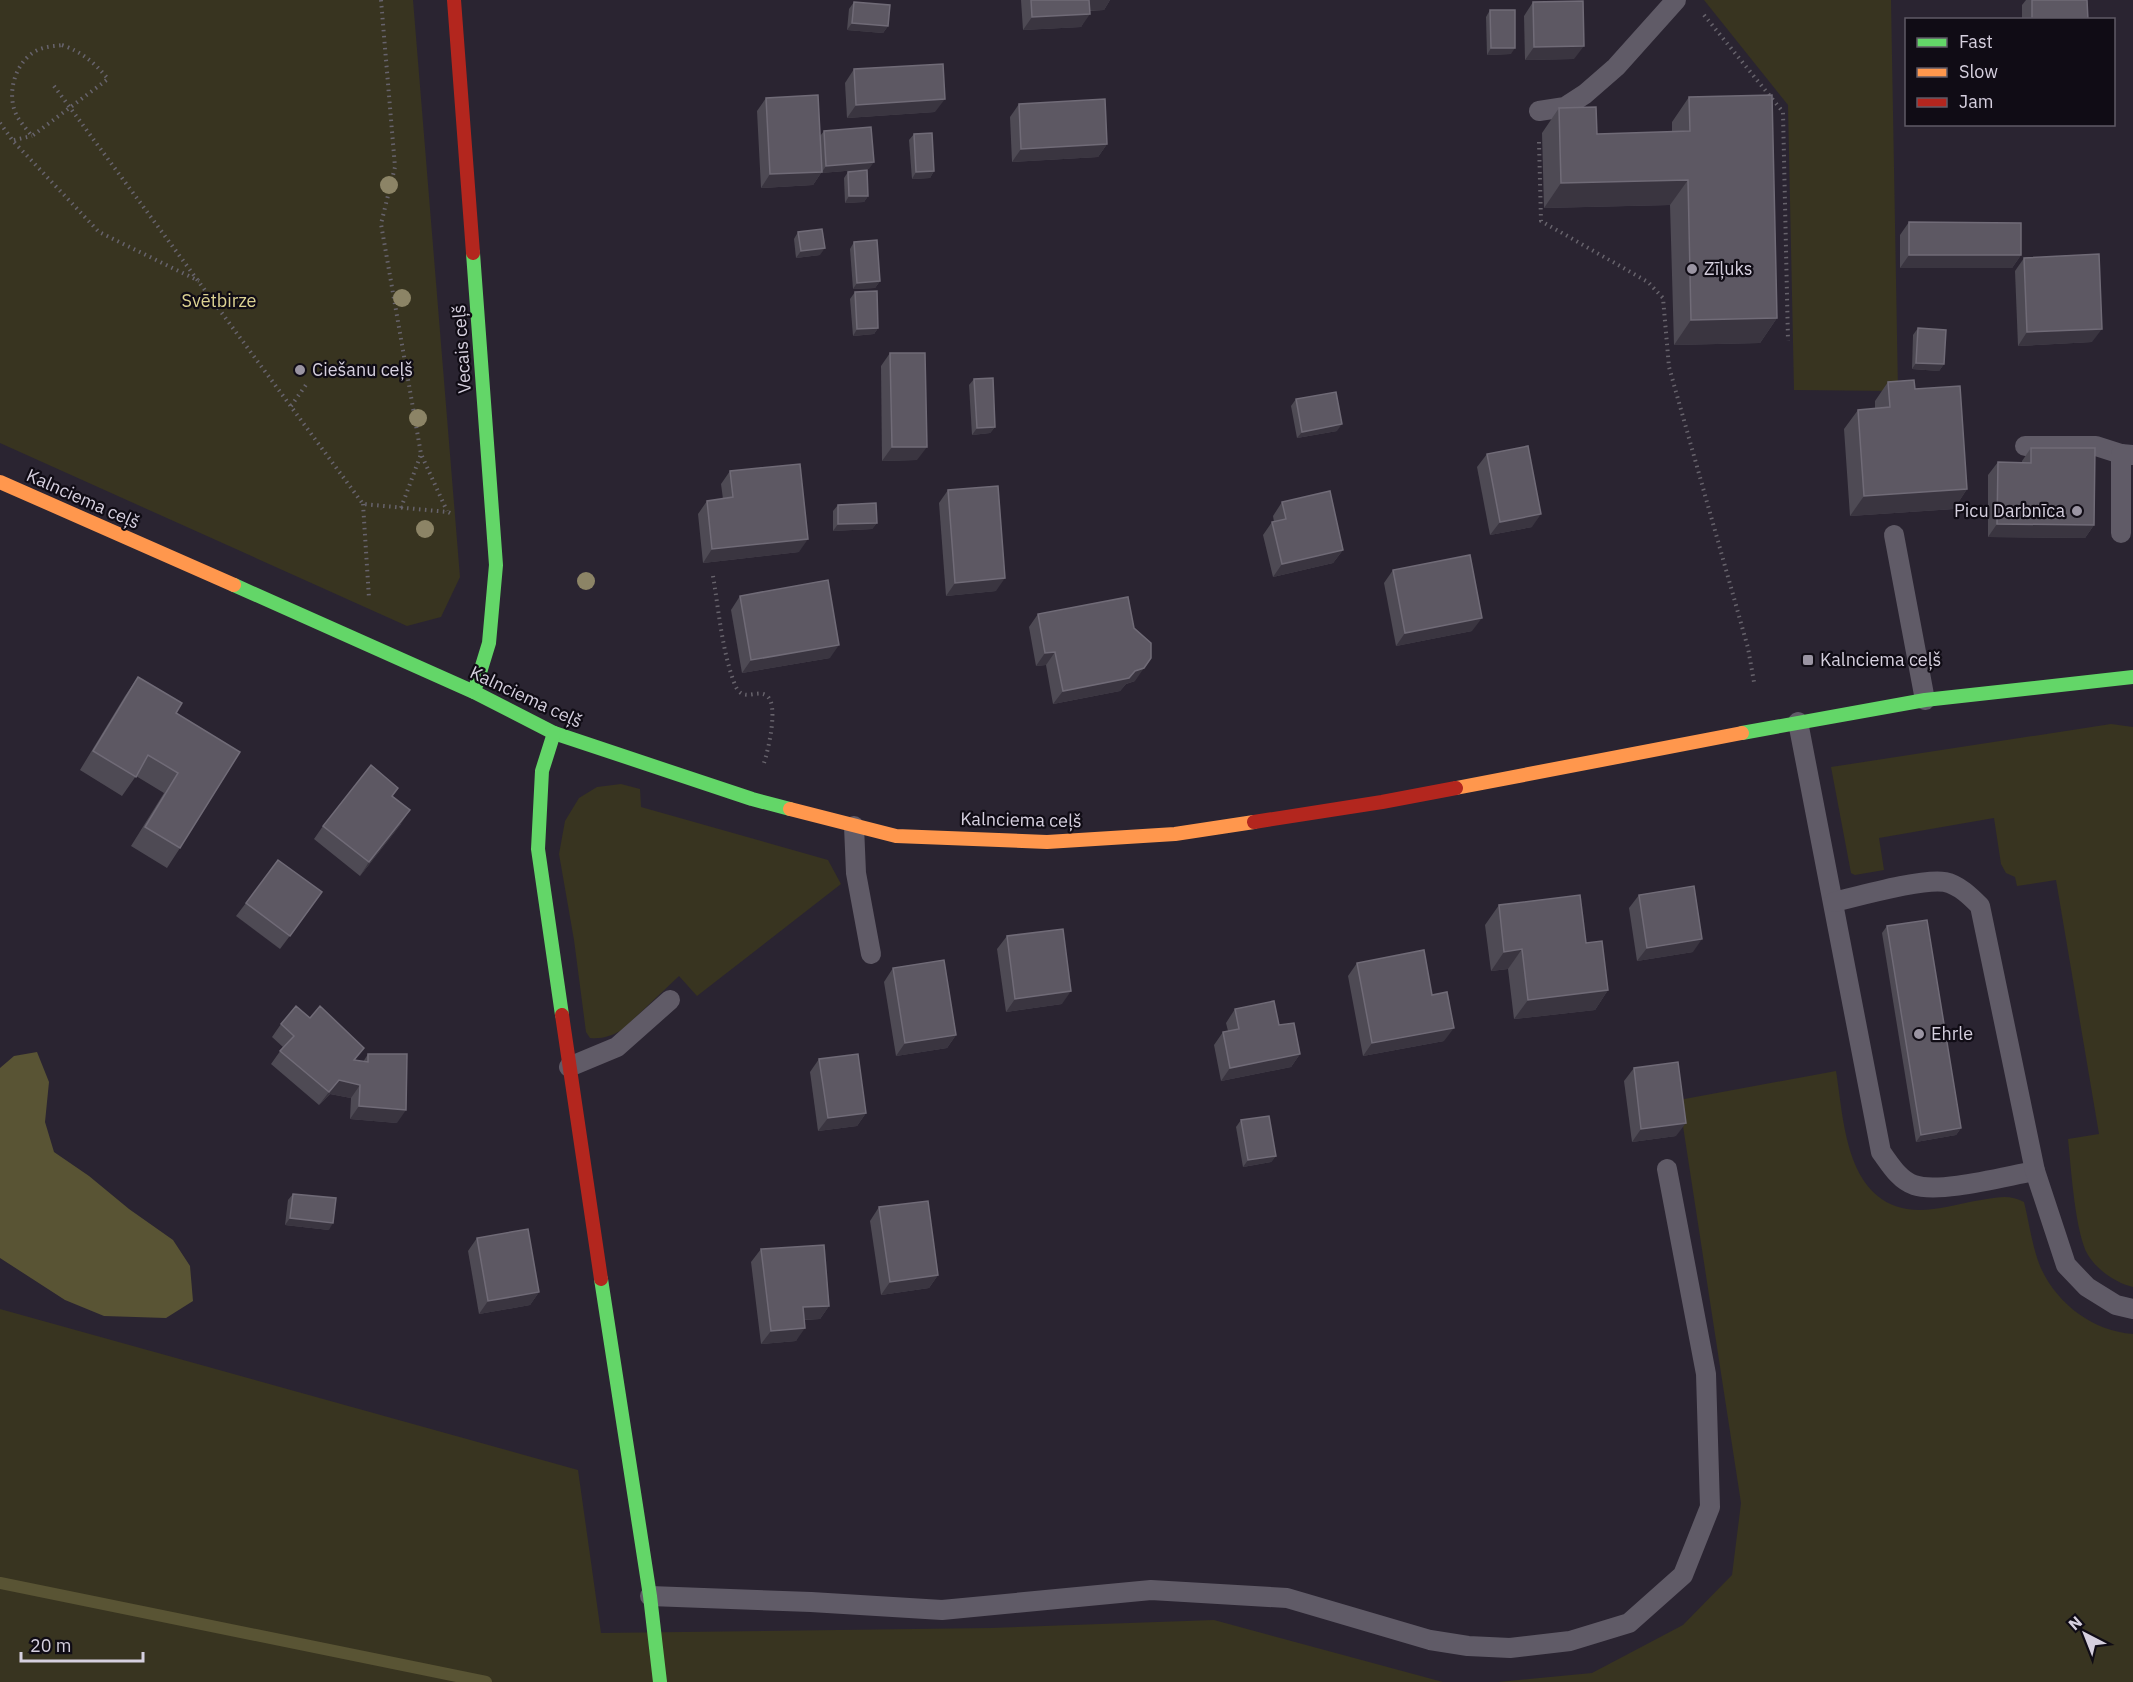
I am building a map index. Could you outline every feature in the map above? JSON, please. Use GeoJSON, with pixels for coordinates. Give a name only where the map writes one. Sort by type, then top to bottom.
{"type":"FeatureCollection","features":[{"type":"Feature","properties":{"kind":"main road","name":"Vecais ceļš"},"geometry":{"type":"LineString","coordinates":[[454,0],[496,565],[489,643],[474,692]]}},
{"type":"Feature","properties":{"kind":"main road","name":"Kalnciema ceļš"},"geometry":{"type":"LineString","coordinates":[[0,482],[474,692],[554,734],[752,799],[896,836],[1047,842],[1175,834],[1382,802],[1924,700],[2133,676]]}},
{"type":"Feature","properties":{"kind":"main road"},"geometry":{"type":"LineString","coordinates":[[554,734],[542,771],[538,849],[650,1596],[660,1682]]}},
{"type":"Feature","properties":{"kind":"lane"},"geometry":{"type":"LineString","coordinates":[[1539,111],[1565,107],[1585,94],[1616,67],[1676,0]]}},
{"type":"Feature","properties":{"kind":"lane"},"geometry":{"type":"LineString","coordinates":[[2025,446],[2096,446],[2127,454],[2121,532]]}},
{"type":"Feature","properties":{"kind":"lane"},"geometry":{"type":"LineString","coordinates":[[1894,535],[1924,700]]}},
{"type":"Feature","properties":{"kind":"lane"},"geometry":{"type":"LineString","coordinates":[[1798,722],[1881,1152],[1896,1173],[1913,1185],[1936,1189],[2035,1171]]}},
{"type":"Feature","properties":{"kind":"lane"},"geometry":{"type":"LineString","coordinates":[[854,826],[856,873],[871,954]]}},
{"type":"Feature","properties":{"kind":"lane"},"geometry":{"type":"LineString","coordinates":[[1834,902],[1928,882],[1946,882],[1965,892],[1980,906],[2035,1171],[2066,1265],[2086,1287],[2116,1305],[2133,1309]]}},
{"type":"Feature","properties":{"kind":"lane"},"geometry":{"type":"LineString","coordinates":[[569,1067],[617,1047],[670,1000]]}},
{"type":"Feature","properties":{"kind":"lane"},"geometry":{"type":"LineString","coordinates":[[650,1596],[942,1610],[1151,1590],[1287,1598],[1430,1640],[1468,1646],[1510,1648],[1570,1641],[1629,1623],[1683,1575],[1710,1507],[1706,1374],[1667,1168]]}},
{"type":"Feature","properties":{"kind":"path"},"geometry":{"type":"LineString","coordinates":[[381,0],[395,167],[381,224],[422,454],[448,512]]}},
{"type":"Feature","properties":{"kind":"path"},"geometry":{"type":"LineString","coordinates":[[1698,8],[1783,112],[1788,341]]}},
{"type":"Feature","properties":{"kind":"path"},"geometry":{"type":"LineString","coordinates":[[13,141],[32,136],[108,79],[97,65],[78,51],[62,45],[42,48],[27,58],[14,76],[12,93],[17,116],[32,136]]}},
{"type":"Feature","properties":{"kind":"path"},"geometry":{"type":"LineString","coordinates":[[54,86],[363,504],[369,598]]}},
{"type":"Feature","properties":{"kind":"path"},"geometry":{"type":"LineString","coordinates":[[1539,111],[1541,221],[1648,282],[1663,297],[1669,367],[1745,636],[1754,682]]}},
{"type":"Feature","properties":{"kind":"path"},"geometry":{"type":"LineString","coordinates":[[0,123],[13,141],[99,232],[199,282]]}},
{"type":"Feature","properties":{"kind":"path"},"geometry":{"type":"LineString","coordinates":[[291,406],[308,382]]}},
{"type":"Feature","properties":{"kind":"path"},"geometry":{"type":"LineString","coordinates":[[401,508],[422,454]]}},
{"type":"Feature","properties":{"kind":"path"},"geometry":{"type":"LineString","coordinates":[[363,504],[448,512],[494,530]]}},
{"type":"Feature","properties":{"kind":"path"},"geometry":{"type":"LineString","coordinates":[[713,576],[726,651],[736,686],[740,693],[750,696],[762,694],[768,696],[771,702],[772,722],[769,749],[762,770]]}},
{"type":"Feature","properties":{"kind":"green space","name":"Svētbirze"},"geometry":{"type":"Polygon","coordinates":[[[0,0],[413,0],[460,577],[441,617],[407,626],[0,443],[0,0]]]}},
{"type":"Feature","properties":{"kind":"green space"},"geometry":{"type":"Polygon","coordinates":[[[1704,0],[1891,0],[1898,391],[1794,390],[1788,105],[1704,0]]]}},
{"type":"Feature","properties":{"kind":"green space"},"geometry":{"type":"Polygon","coordinates":[[[2111,724],[2133,727],[2133,1287],[2120,1282],[2096,1266],[2088,1255],[2080,1232],[2068,1139],[2099,1134],[2056,880],[2017,886],[2015,877],[2006,873],[2001,864],[1994,818],[1879,838],[1884,870],[1855,875],[1851,873],[1831,767],[2111,724]]]}},
{"type":"Feature","properties":{"kind":"green space"},"geometry":{"type":"Polygon","coordinates":[[[621,784],[640,789],[641,807],[828,860],[841,884],[697,996],[679,976],[622,1030],[607,1037],[590,1038],[586,1032],[574,940],[559,854],[565,821],[579,798],[597,787],[621,784]]]}},
{"type":"Feature","properties":{"kind":"green space"},"geometry":{"type":"Polygon","coordinates":[[[1836,1071],[1851,1154],[1859,1173],[1871,1190],[1886,1202],[1915,1210],[1941,1208],[2001,1197],[2024,1202],[2037,1258],[2056,1292],[2077,1313],[2090,1321],[2118,1332],[2133,1334],[2133,1682],[1498,1682],[1592,1673],[1683,1625],[1732,1575],[1741,1503],[1679,1100],[1836,1071]]]}},
{"type":"Feature","properties":{"kind":"green space"},"geometry":{"type":"Polygon","coordinates":[[[0,1309],[578,1470],[601,1633],[991,1628],[1214,1620],[1443,1682],[0,1682],[0,1309]]]}},
{"type":"Feature","properties":{"kind":"shaded area"},"geometry":{"type":"Polygon","coordinates":[[[37,1052],[49,1082],[45,1122],[54,1152],[173,1240],[190,1266],[193,1301],[166,1318],[104,1316],[65,1300],[0,1258],[0,1068],[14,1056],[37,1052]]]}},
{"type":"Feature","properties":{"kind":"building"},"geometry":{"type":"Polygon","coordinates":[[[1031,0],[1089,0],[1090,14],[1032,17],[1031,0]]]}},
{"type":"Feature","properties":{"kind":"building"},"geometry":{"type":"Polygon","coordinates":[[[2032,0],[2087,0],[2088,18],[2032,18],[2032,0]]]}},
{"type":"Feature","properties":{"kind":"building"},"geometry":{"type":"Polygon","coordinates":[[[1583,1],[1584,46],[1534,47],[1533,2],[1583,1]]]}},
{"type":"Feature","properties":{"kind":"building"},"geometry":{"type":"Polygon","coordinates":[[[854,2],[890,5],[888,26],[852,23],[854,2]]]}},
{"type":"Feature","properties":{"kind":"building"},"geometry":{"type":"Polygon","coordinates":[[[1490,10],[1515,10],[1515,48],[1491,48],[1490,10]]]}},
{"type":"Feature","properties":{"kind":"building"},"geometry":{"type":"Polygon","coordinates":[[[943,64],[945,99],[856,105],[854,69],[943,64]]]}},
{"type":"Feature","properties":{"kind":"building"},"geometry":{"type":"Polygon","coordinates":[[[818,95],[822,172],[770,174],[766,98],[818,95]]]}},
{"type":"Feature","properties":{"kind":"building"},"geometry":{"type":"Polygon","coordinates":[[[1772,95],[1777,318],[1691,320],[1688,180],[1561,183],[1559,108],[1596,107],[1597,134],[1690,131],[1689,97],[1772,95]]]}},
{"type":"Feature","properties":{"kind":"building"},"geometry":{"type":"Polygon","coordinates":[[[1105,99],[1107,144],[1021,149],[1019,104],[1105,99]]]}},
{"type":"Feature","properties":{"kind":"building"},"geometry":{"type":"Polygon","coordinates":[[[871,127],[874,162],[826,166],[824,131],[871,127]]]}},
{"type":"Feature","properties":{"kind":"building"},"geometry":{"type":"Polygon","coordinates":[[[932,133],[934,171],[916,172],[914,134],[932,133]]]}},
{"type":"Feature","properties":{"kind":"building"},"geometry":{"type":"Polygon","coordinates":[[[867,170],[868,196],[849,196],[848,172],[867,170]]]}},
{"type":"Feature","properties":{"kind":"building"},"geometry":{"type":"Polygon","coordinates":[[[1909,222],[2021,223],[2021,255],[1909,255],[1909,222]]]}},
{"type":"Feature","properties":{"kind":"building"},"geometry":{"type":"Polygon","coordinates":[[[822,229],[825,248],[801,251],[798,232],[822,229]]]}},
{"type":"Feature","properties":{"kind":"building"},"geometry":{"type":"Polygon","coordinates":[[[877,240],[880,281],[857,283],[854,242],[877,240]]]}},
{"type":"Feature","properties":{"kind":"building"},"geometry":{"type":"Polygon","coordinates":[[[2099,254],[2102,329],[2027,332],[2024,258],[2099,254]]]}},
{"type":"Feature","properties":{"kind":"building"},"geometry":{"type":"Polygon","coordinates":[[[877,291],[878,328],[857,329],[855,292],[877,291]]]}},
{"type":"Feature","properties":{"kind":"building"},"geometry":{"type":"Polygon","coordinates":[[[1918,328],[1946,330],[1944,364],[1916,363],[1918,328]]]}},
{"type":"Feature","properties":{"kind":"building"},"geometry":{"type":"Polygon","coordinates":[[[890,353],[925,353],[927,447],[892,447],[890,353]]]}},
{"type":"Feature","properties":{"kind":"building"},"geometry":{"type":"Polygon","coordinates":[[[993,378],[995,427],[977,428],[974,379],[993,378]]]}},
{"type":"Feature","properties":{"kind":"building"},"geometry":{"type":"Polygon","coordinates":[[[1914,380],[1915,389],[1960,386],[1967,489],[1864,496],[1858,410],[1890,407],[1888,382],[1914,380]]]}},
{"type":"Feature","properties":{"kind":"building"},"geometry":{"type":"Polygon","coordinates":[[[1336,392],[1342,424],[1302,432],[1296,399],[1336,392]]]}},
{"type":"Feature","properties":{"kind":"building"},"geometry":{"type":"Polygon","coordinates":[[[1528,446],[1541,514],[1500,522],[1487,454],[1528,446]]]}},
{"type":"Feature","properties":{"kind":"building"},"geometry":{"type":"Polygon","coordinates":[[[2031,448],[2095,448],[2094,525],[1997,524],[1998,462],[2031,463],[2031,448]]]}},
{"type":"Feature","properties":{"kind":"building"},"geometry":{"type":"Polygon","coordinates":[[[800,464],[808,539],[712,549],[707,501],[733,497],[730,471],[800,464]]]}},
{"type":"Feature","properties":{"kind":"building"},"geometry":{"type":"Polygon","coordinates":[[[998,486],[1005,578],[955,583],[948,490],[998,486]]]}},
{"type":"Feature","properties":{"kind":"building"},"geometry":{"type":"Polygon","coordinates":[[[1330,491],[1343,550],[1282,564],[1272,522],[1286,519],[1282,502],[1330,491]]]}},
{"type":"Feature","properties":{"kind":"building"},"geometry":{"type":"Polygon","coordinates":[[[876,503],[877,523],[838,524],[838,505],[876,503]]]}},
{"type":"Feature","properties":{"kind":"building"},"geometry":{"type":"Polygon","coordinates":[[[1470,555],[1482,618],[1405,633],[1393,570],[1470,555]]]}},
{"type":"Feature","properties":{"kind":"building"},"geometry":{"type":"Polygon","coordinates":[[[828,580],[839,645],[751,660],[740,596],[828,580]]]}},
{"type":"Feature","properties":{"kind":"building"},"geometry":{"type":"Polygon","coordinates":[[[1128,597],[1134,628],[1151,643],[1151,658],[1144,668],[1135,671],[1129,678],[1063,691],[1055,652],[1045,653],[1038,614],[1128,597]]]}},
{"type":"Feature","properties":{"kind":"building"},"geometry":{"type":"Polygon","coordinates":[[[138,677],[182,703],[176,713],[240,752],[180,848],[145,827],[178,773],[148,755],[136,777],[93,751],[138,677]]]}},
{"type":"Feature","properties":{"kind":"building"},"geometry":{"type":"Polygon","coordinates":[[[371,765],[398,788],[392,796],[410,810],[369,862],[323,826],[371,765]]]}},
{"type":"Feature","properties":{"kind":"building"},"geometry":{"type":"Polygon","coordinates":[[[278,860],[322,892],[290,936],[246,903],[278,860]]]}},
{"type":"Feature","properties":{"kind":"building"},"geometry":{"type":"Polygon","coordinates":[[[1694,886],[1702,939],[1647,948],[1639,895],[1694,886]]]}},
{"type":"Feature","properties":{"kind":"building"},"geometry":{"type":"Polygon","coordinates":[[[1580,895],[1586,943],[1602,941],[1608,990],[1528,1000],[1522,949],[1504,952],[1499,905],[1580,895]]]}},
{"type":"Feature","properties":{"kind":"building","name":"Ehrle"},"geometry":{"type":"Polygon","coordinates":[[[1927,920],[1961,1128],[1921,1135],[1887,926],[1927,920]]]}},
{"type":"Feature","properties":{"kind":"building"},"geometry":{"type":"Polygon","coordinates":[[[1063,929],[1071,991],[1015,999],[1007,936],[1063,929]]]}},
{"type":"Feature","properties":{"kind":"building"},"geometry":{"type":"Polygon","coordinates":[[[1424,950],[1432,995],[1447,992],[1454,1028],[1372,1043],[1357,963],[1424,950]]]}},
{"type":"Feature","properties":{"kind":"building"},"geometry":{"type":"Polygon","coordinates":[[[944,960],[956,1035],[905,1043],[893,968],[944,960]]]}},
{"type":"Feature","properties":{"kind":"building"},"geometry":{"type":"Polygon","coordinates":[[[1274,1001],[1279,1025],[1294,1023],[1300,1054],[1230,1068],[1223,1032],[1239,1029],[1235,1009],[1274,1001]]]}},
{"type":"Feature","properties":{"kind":"building"},"geometry":{"type":"Polygon","coordinates":[[[296,1006],[310,1018],[320,1006],[364,1048],[354,1060],[368,1062],[368,1054],[407,1054],[406,1110],[359,1106],[360,1085],[339,1080],[329,1092],[280,1051],[294,1036],[281,1024],[296,1006]]]}},
{"type":"Feature","properties":{"kind":"building"},"geometry":{"type":"Polygon","coordinates":[[[858,1054],[866,1113],[828,1118],[819,1059],[858,1054]]]}},
{"type":"Feature","properties":{"kind":"building"},"geometry":{"type":"Polygon","coordinates":[[[1678,1062],[1686,1123],[1641,1129],[1634,1068],[1678,1062]]]}},
{"type":"Feature","properties":{"kind":"building"},"geometry":{"type":"Polygon","coordinates":[[[1269,1116],[1276,1156],[1248,1160],[1241,1120],[1269,1116]]]}},
{"type":"Feature","properties":{"kind":"building"},"geometry":{"type":"Polygon","coordinates":[[[293,1194],[336,1198],[333,1223],[290,1218],[293,1194]]]}},
{"type":"Feature","properties":{"kind":"building"},"geometry":{"type":"Polygon","coordinates":[[[928,1201],[938,1275],[890,1282],[879,1207],[928,1201]]]}},
{"type":"Feature","properties":{"kind":"building"},"geometry":{"type":"Polygon","coordinates":[[[528,1229],[539,1292],[488,1301],[477,1238],[528,1229]]]}},
{"type":"Feature","properties":{"kind":"building"},"geometry":{"type":"Polygon","coordinates":[[[824,1245],[829,1306],[803,1307],[805,1328],[771,1331],[761,1249],[824,1245]]]}},
{"type":"Feature","properties":{"kind":"waterway"},"geometry":{"type":"LineString","coordinates":[[0,1583],[486,1682]]}},
{"type":"Feature","properties":{"kind":"traffic: fast"},"geometry":{"type":"LineString","coordinates":[[473,253],[496,565],[489,643],[474,692]]}},
{"type":"Feature","properties":{"kind":"traffic: fast"},"geometry":{"type":"LineString","coordinates":[[234,585],[474,692],[554,733],[752,799],[790,809]]}},
{"type":"Feature","properties":{"kind":"traffic: fast"},"geometry":{"type":"LineString","coordinates":[[1742,733],[1925,700],[2133,677]]}},
{"type":"Feature","properties":{"kind":"traffic: fast"},"geometry":{"type":"LineString","coordinates":[[554,733],[542,771],[538,849],[562,1015]]}},
{"type":"Feature","properties":{"kind":"traffic: fast"},"geometry":{"type":"LineString","coordinates":[[601,1279],[650,1596],[660,1682]]}},
{"type":"Feature","properties":{"kind":"traffic: slow"},"geometry":{"type":"LineString","coordinates":[[0,482],[234,585]]}},
{"type":"Feature","properties":{"kind":"traffic: slow"},"geometry":{"type":"LineString","coordinates":[[1456,788],[1742,733]]}},
{"type":"Feature","properties":{"kind":"traffic: slow"},"geometry":{"type":"LineString","coordinates":[[790,809],[896,836],[1047,842],[1175,834],[1254,822]]}},
{"type":"Feature","properties":{"kind":"traffic: jam"},"geometry":{"type":"LineString","coordinates":[[454,0],[473,253]]}},
{"type":"Feature","properties":{"kind":"traffic: jam"},"geometry":{"type":"LineString","coordinates":[[1254,822],[1456,788]]}},
{"type":"Feature","properties":{"kind":"traffic: jam"},"geometry":{"type":"LineString","coordinates":[[562,1015],[601,1279]]}},
{"type":"Feature","properties":{"kind":"place","name":"Zīļuks"},"geometry":{"type":"Point","coordinates":[1692,269]}},
{"type":"Feature","properties":{"kind":"place","name":"Ciešanu ceļš"},"geometry":{"type":"Point","coordinates":[300,370]}},
{"type":"Feature","properties":{"kind":"place","name":"Picu Darbnīca"},"geometry":{"type":"Point","coordinates":[2077,511]}},
{"type":"Feature","properties":{"kind":"place","name":"Kalnciema ceļš"},"geometry":{"type":"Point","coordinates":[1808,660]}},
{"type":"Feature","properties":{"kind":"place","name":"Ehrle"},"geometry":{"type":"Point","coordinates":[1919,1034]}}]}
